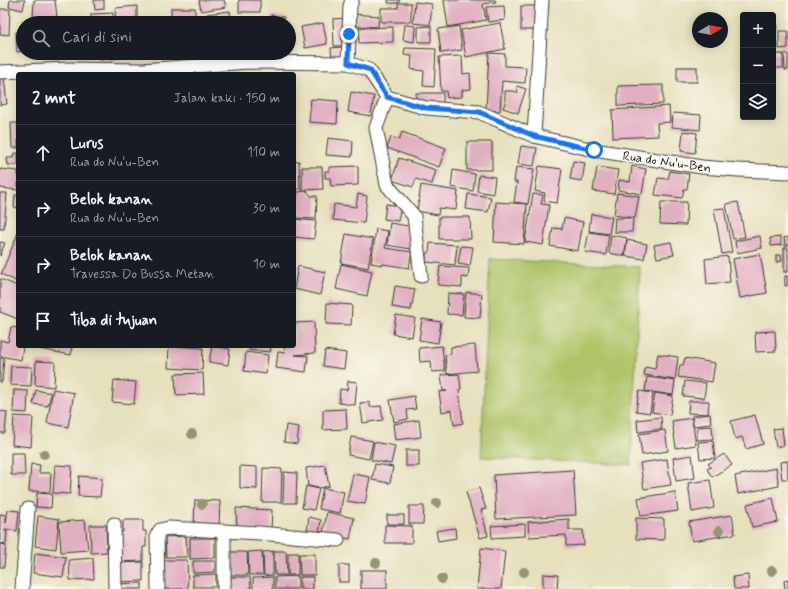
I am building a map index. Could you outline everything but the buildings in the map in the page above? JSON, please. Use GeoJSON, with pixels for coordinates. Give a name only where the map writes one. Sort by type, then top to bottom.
{"type":"FeatureCollection","features":[{"type":"Feature","properties":{"kind":"street"},"geometry":{"type":"LineString","coordinates":[[348,63],[350,6],[352,0]]}},
{"type":"Feature","properties":{"kind":"street"},"geometry":{"type":"LineString","coordinates":[[534,136],[542,0]]}},
{"type":"Feature","properties":{"kind":"street"},"geometry":{"type":"LineString","coordinates":[[0,72],[68,69],[142,70],[248,62],[348,63],[370,70],[387,97],[376,128],[387,185],[414,216],[421,276]]}},
{"type":"Feature","properties":{"kind":"street","name":"Rua do Nu'u-Ben"},"geometry":{"type":"LineString","coordinates":[[387,97],[426,108],[479,112],[534,136],[594,150],[702,167],[788,172]]}},
{"type":"Feature","properties":{"kind":"street"},"geometry":{"type":"LineString","coordinates":[[22,589],[28,509]]}},
{"type":"Feature","properties":{"kind":"street"},"geometry":{"type":"LineString","coordinates":[[114,524],[115,589]]}},
{"type":"Feature","properties":{"kind":"street"},"geometry":{"type":"LineString","coordinates":[[158,589],[157,535],[160,530],[169,528],[224,531],[338,540]]}},
{"type":"Feature","properties":{"kind":"street"},"geometry":{"type":"LineString","coordinates":[[224,531],[224,589]]}},
{"type":"Feature","properties":{"kind":"green space"},"geometry":{"type":"Polygon","coordinates":[[[490,259],[640,267],[631,465],[481,457],[490,259]]]}},
{"type":"Feature","properties":{"kind":"route"},"geometry":{"type":"LineString","coordinates":[[349,34],[348,63],[370,70],[387,97],[426,108],[479,112],[534,136],[594,150]]}}]}
